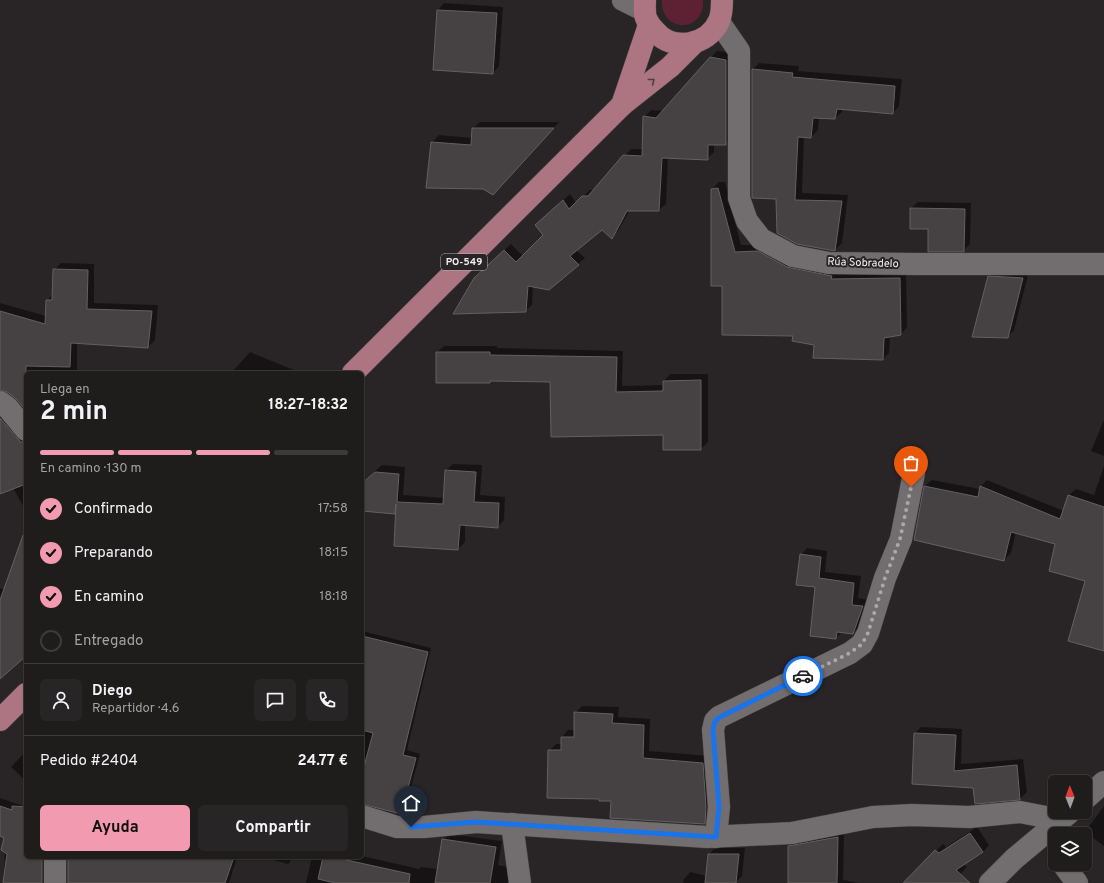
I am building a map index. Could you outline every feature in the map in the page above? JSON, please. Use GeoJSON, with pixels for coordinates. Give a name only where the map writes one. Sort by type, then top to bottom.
{"type":"FeatureCollection","features":[{"type":"Feature","properties":{"kind":"main road","name":"PO-549"},"geometry":{"type":"LineString","coordinates":[[646,12],[658,35],[669,42],[682,44],[695,42],[705,38],[713,31],[724,8]]}},
{"type":"Feature","properties":{"kind":"main road","name":"PO-549"},"geometry":{"type":"LineString","coordinates":[[622,105],[646,12]]}},
{"type":"Feature","properties":{"kind":"main road","name":"PO-549"},"geometry":{"type":"LineString","coordinates":[[355,371],[622,105],[670,67],[695,42]]}},
{"type":"Feature","properties":{"kind":"main road"},"geometry":{"type":"LineString","coordinates":[[0,720],[24,696]]}},
{"type":"Feature","properties":{"kind":"street"},"geometry":{"type":"LineString","coordinates":[[623,0],[646,12]]}},
{"type":"Feature","properties":{"kind":"street","name":"Rúa Sobradelo"},"geometry":{"type":"LineString","coordinates":[[724,8],[739,51],[739,198],[747,221],[761,239],[793,256],[829,263],[1104,264]]}},
{"type":"Feature","properties":{"kind":"street"},"geometry":{"type":"LineString","coordinates":[[0,402],[7,407],[24,428]]}},
{"type":"Feature","properties":{"kind":"street"},"geometry":{"type":"LineString","coordinates":[[716,837],[719,807],[713,730],[715,721],[720,717],[850,653],[862,644],[868,633],[885,578],[900,539],[914,474]]}},
{"type":"Feature","properties":{"kind":"street"},"geometry":{"type":"LineString","coordinates":[[1092,793],[1104,782]]}},
{"type":"Feature","properties":{"kind":"street"},"geometry":{"type":"LineString","coordinates":[[364,817],[397,827],[424,827],[476,822],[716,837],[792,833],[873,817],[912,815],[969,817],[1020,812],[1048,814]]}},
{"type":"Feature","properties":{"kind":"street"},"geometry":{"type":"LineString","coordinates":[[512,824],[520,883]]}},
{"type":"Feature","properties":{"kind":"street"},"geometry":{"type":"LineString","coordinates":[[990,883],[1014,859],[1048,843]]}},
{"type":"Feature","properties":{"kind":"street"},"geometry":{"type":"LineString","coordinates":[[54,882],[55,859]]}},
{"type":"Feature","properties":{"kind":"street"},"geometry":{"type":"LineString","coordinates":[[1068,871],[1077,883]]}},
{"type":"Feature","properties":{"kind":"shaded area"},"geometry":{"type":"Polygon","coordinates":[[[662,0],[703,0],[702,11],[697,19],[690,24],[682,25],[668,19],[663,11],[662,0]]]}},
{"type":"Feature","properties":{"kind":"building"},"geometry":{"type":"Polygon","coordinates":[[[437,10],[497,13],[493,74],[433,70],[437,10]]]}},
{"type":"Feature","properties":{"kind":"building"},"geometry":{"type":"Polygon","coordinates":[[[710,57],[726,60],[726,145],[708,145],[708,160],[662,158],[659,211],[627,211],[612,239],[602,230],[570,256],[579,265],[549,290],[528,286],[526,312],[453,314],[474,278],[504,250],[516,262],[543,235],[535,225],[563,200],[569,209],[582,196],[588,196],[623,155],[642,156],[643,116],[656,118],[710,57]]]}},
{"type":"Feature","properties":{"kind":"building"},"geometry":{"type":"Polygon","coordinates":[[[752,69],[793,73],[792,77],[895,86],[893,114],[837,109],[835,119],[813,118],[811,138],[798,137],[795,200],[842,201],[835,251],[797,244],[777,233],[776,199],[752,198],[752,69]]]}},
{"type":"Feature","properties":{"kind":"building"},"geometry":{"type":"Polygon","coordinates":[[[472,128],[554,128],[493,195],[483,189],[426,188],[431,142],[471,145],[472,128]]]}},
{"type":"Feature","properties":{"kind":"building"},"geometry":{"type":"Polygon","coordinates":[[[718,188],[735,252],[758,251],[787,267],[832,276],[831,279],[900,278],[901,335],[884,338],[883,360],[813,358],[814,345],[792,341],[793,336],[722,335],[722,286],[711,286],[711,189],[718,188]]]}},
{"type":"Feature","properties":{"kind":"building"},"geometry":{"type":"Polygon","coordinates":[[[910,208],[965,209],[964,252],[928,252],[928,229],[910,229],[910,208]]]}},
{"type":"Feature","properties":{"kind":"building"},"geometry":{"type":"Polygon","coordinates":[[[53,269],[88,270],[87,309],[152,311],[148,348],[71,343],[70,367],[26,366],[26,371],[24,371],[24,408],[14,397],[7,392],[0,390],[0,311],[45,324],[46,300],[52,300],[53,269]]]}},
{"type":"Feature","properties":{"kind":"building"},"geometry":{"type":"Polygon","coordinates":[[[988,276],[1023,278],[1008,338],[972,337],[988,276]]]}},
{"type":"Feature","properties":{"kind":"building"},"geometry":{"type":"Polygon","coordinates":[[[436,352],[490,352],[490,355],[617,357],[616,392],[663,391],[663,381],[701,380],[701,450],[663,450],[663,435],[551,437],[550,382],[490,381],[490,383],[436,383],[436,352]]]}},
{"type":"Feature","properties":{"kind":"building"},"geometry":{"type":"Polygon","coordinates":[[[0,418],[21,442],[24,442],[24,485],[0,494],[0,418]]]}},
{"type":"Feature","properties":{"kind":"building"},"geometry":{"type":"Polygon","coordinates":[[[445,470],[476,472],[474,502],[499,503],[498,528],[460,525],[458,550],[394,546],[396,504],[395,514],[364,511],[364,481],[375,472],[399,474],[397,502],[443,504],[445,470]]]}},
{"type":"Feature","properties":{"kind":"building"},"geometry":{"type":"Polygon","coordinates":[[[924,486],[978,497],[980,486],[1060,519],[1068,495],[1104,507],[1104,651],[1068,641],[1085,581],[1049,571],[1055,544],[1011,532],[1004,561],[914,540],[924,486]]]}},
{"type":"Feature","properties":{"kind":"building"},"geometry":{"type":"Polygon","coordinates":[[[24,535],[24,658],[0,679],[0,600],[24,535]]]}},
{"type":"Feature","properties":{"kind":"building"},"geometry":{"type":"Polygon","coordinates":[[[800,554],[821,557],[819,578],[854,583],[852,605],[863,606],[853,634],[837,632],[836,639],[810,636],[815,587],[796,585],[800,554]]]}},
{"type":"Feature","properties":{"kind":"building"},"geometry":{"type":"Polygon","coordinates":[[[364,636],[428,652],[403,755],[416,758],[401,814],[364,805],[364,767],[373,733],[364,731],[364,636]]]}},
{"type":"Feature","properties":{"kind":"building"},"geometry":{"type":"Polygon","coordinates":[[[574,712],[613,714],[612,723],[644,725],[643,758],[703,763],[706,807],[705,824],[610,818],[611,801],[599,801],[599,799],[547,798],[548,750],[561,750],[561,737],[574,737],[574,712]]]}},
{"type":"Feature","properties":{"kind":"building"},"geometry":{"type":"Polygon","coordinates":[[[914,733],[956,735],[954,771],[1017,765],[1020,800],[975,804],[973,788],[912,784],[914,733]]]}},
{"type":"Feature","properties":{"kind":"building"},"geometry":{"type":"Polygon","coordinates":[[[0,806],[12,810],[12,806],[24,807],[24,859],[42,859],[42,883],[3,883],[7,854],[1,850],[4,838],[0,836],[0,806]]]}},
{"type":"Feature","properties":{"kind":"building"},"geometry":{"type":"Polygon","coordinates":[[[970,833],[983,852],[956,870],[970,883],[903,883],[935,850],[939,853],[970,833]]]}},
{"type":"Feature","properties":{"kind":"building"},"geometry":{"type":"Polygon","coordinates":[[[838,837],[837,883],[788,883],[788,846],[838,837]]]}},
{"type":"Feature","properties":{"kind":"building"},"geometry":{"type":"Polygon","coordinates":[[[442,839],[496,847],[490,883],[435,883],[442,839]]]}},
{"type":"Feature","properties":{"kind":"building"},"geometry":{"type":"Polygon","coordinates":[[[708,854],[739,854],[736,883],[705,883],[708,854]]]}},
{"type":"Feature","properties":{"kind":"building"},"geometry":{"type":"Polygon","coordinates":[[[68,859],[233,859],[225,883],[68,883],[68,859]]]}},
{"type":"Feature","properties":{"kind":"building"},"geometry":{"type":"Polygon","coordinates":[[[323,859],[342,859],[410,874],[409,883],[335,883],[318,879],[323,859]]]}},
{"type":"Feature","properties":{"kind":"way so far"},"geometry":{"type":"LineString","coordinates":[[803,676],[850,653],[862,644],[868,633],[885,578],[900,539],[911,487]]}},
{"type":"Feature","properties":{"kind":"route"},"geometry":{"type":"LineString","coordinates":[[411,827],[476,822],[716,837],[719,807],[713,730],[715,721],[720,717],[803,676]]}}]}
